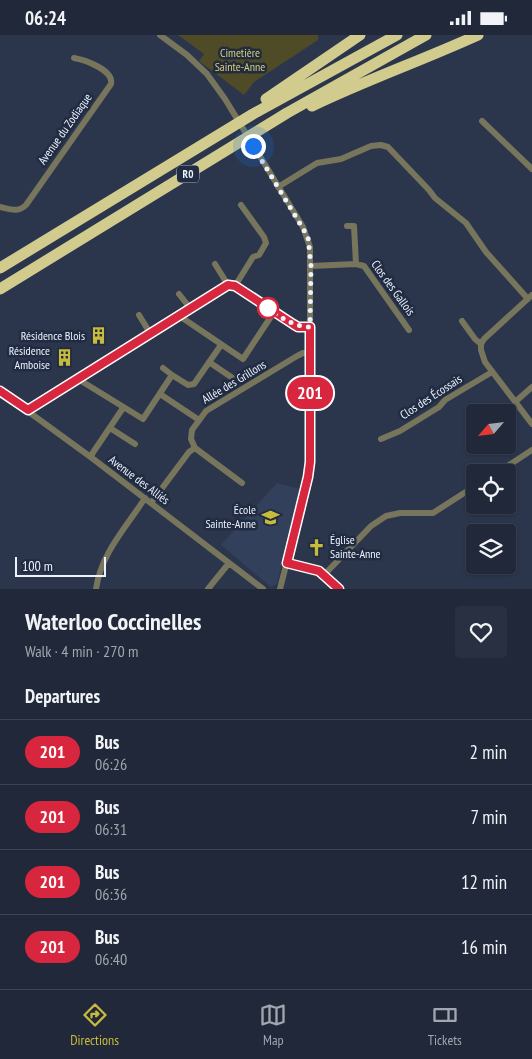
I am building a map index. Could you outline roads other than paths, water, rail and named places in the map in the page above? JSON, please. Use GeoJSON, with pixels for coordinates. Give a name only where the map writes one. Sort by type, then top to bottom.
{"type":"FeatureCollection","features":[{"type":"Feature","properties":{"kind":"highway"},"geometry":{"type":"LineString","coordinates":[[253,114],[260,103],[360,35]]}},
{"type":"Feature","properties":{"kind":"highway","name":"R0"},"geometry":{"type":"LineString","coordinates":[[0,269],[253,114],[397,35]]}},
{"type":"Feature","properties":{"kind":"highway","name":"R0"},"geometry":{"type":"LineString","coordinates":[[0,289],[287,113],[426,35]]}},
{"type":"Feature","properties":{"kind":"highway"},"geometry":{"type":"LineString","coordinates":[[287,113],[300,112],[337,94],[478,35]]}},
{"type":"Feature","properties":{"kind":"street"},"geometry":{"type":"LineString","coordinates":[[160,35],[188,55],[208,74],[308,237],[311,266],[310,462],[308,477],[280,589]]}},
{"type":"Feature","properties":{"kind":"street","name":"Avenue du Zodiaque"},"geometry":{"type":"LineString","coordinates":[[0,207],[16,211],[22,210],[111,84],[110,76],[88,60],[74,58]]}},
{"type":"Feature","properties":{"kind":"street"},"geometry":{"type":"LineString","coordinates":[[482,121],[532,169]]}},
{"type":"Feature","properties":{"kind":"street"},"geometry":{"type":"LineString","coordinates":[[278,187],[317,163],[341,159],[371,146],[381,145],[388,147],[435,198],[466,223],[486,252],[530,297],[484,339],[481,344],[482,356],[492,372],[532,424]]}},
{"type":"Feature","properties":{"kind":"street"},"geometry":{"type":"LineString","coordinates":[[28,410],[178,315],[231,285],[253,257],[259,255],[266,243],[264,237],[241,205]]}},
{"type":"Feature","properties":{"kind":"street","name":"Clos des Gallois"},"geometry":{"type":"LineString","coordinates":[[347,226],[354,226],[356,264]]}},
{"type":"Feature","properties":{"kind":"street"},"geometry":{"type":"LineString","coordinates":[[215,264],[231,285],[298,327],[310,327]]}},
{"type":"Feature","properties":{"kind":"street","name":"Clos des Gallois"},"geometry":{"type":"LineString","coordinates":[[311,266],[356,264],[364,266],[409,330]]}},
{"type":"Feature","properties":{"kind":"street"},"geometry":{"type":"LineString","coordinates":[[179,294],[190,309]]}},
{"type":"Feature","properties":{"kind":"street"},"geometry":{"type":"LineString","coordinates":[[178,315],[243,359],[274,312]]}},
{"type":"Feature","properties":{"kind":"street"},"geometry":{"type":"LineString","coordinates":[[139,315],[150,333]]}},
{"type":"Feature","properties":{"kind":"street"},"geometry":{"type":"LineString","coordinates":[[462,321],[481,344]]}},
{"type":"Feature","properties":{"kind":"street"},"geometry":{"type":"LineString","coordinates":[[163,368],[191,386],[221,345]]}},
{"type":"Feature","properties":{"kind":"street","name":"Allée des Grillons"},"geometry":{"type":"LineString","coordinates":[[195,448],[192,443],[191,434],[198,420],[206,411],[303,353],[310,354]]}},
{"type":"Feature","properties":{"kind":"street"},"geometry":{"type":"LineString","coordinates":[[209,362],[234,379]]}},
{"type":"Feature","properties":{"kind":"street","name":"Clos des Écossais"},"geometry":{"type":"LineString","coordinates":[[381,439],[400,431],[439,407],[445,400],[492,372]]}},
{"type":"Feature","properties":{"kind":"street"},"geometry":{"type":"LineString","coordinates":[[78,379],[143,419],[172,375]]}},
{"type":"Feature","properties":{"kind":"street"},"geometry":{"type":"LineString","coordinates":[[515,402],[532,387]]}},
{"type":"Feature","properties":{"kind":"street","name":"Avenue des Alliés"},"geometry":{"type":"LineString","coordinates":[[0,391],[92,457],[263,589]]}},
{"type":"Feature","properties":{"kind":"street"},"geometry":{"type":"LineString","coordinates":[[160,394],[198,420]]}},
{"type":"Feature","properties":{"kind":"street"},"geometry":{"type":"LineString","coordinates":[[92,457],[92,454],[124,408]]}},
{"type":"Feature","properties":{"kind":"street"},"geometry":{"type":"LineString","coordinates":[[110,427],[135,444]]}},
{"type":"Feature","properties":{"kind":"street"},"geometry":{"type":"LineString","coordinates":[[96,589],[98,575],[111,547],[189,452],[195,448],[242,483]]}},
{"type":"Feature","properties":{"kind":"street"},"geometry":{"type":"LineString","coordinates":[[511,464],[532,450]]}},
{"type":"Feature","properties":{"kind":"street"},"geometry":{"type":"LineString","coordinates":[[324,575],[371,526],[386,516],[400,513],[433,513],[466,492]]}},
{"type":"Feature","properties":{"kind":"street"},"geometry":{"type":"LineString","coordinates":[[208,589],[229,563]]}},
{"type":"Feature","properties":{"kind":"street"},"geometry":{"type":"LineString","coordinates":[[287,563],[319,571],[339,589]]}},
{"type":"Feature","properties":{"kind":"place","name":"Résidence Blois"},"geometry":{"type":"Point","coordinates":[99,336]}},
{"type":"Feature","properties":{"kind":"place","name":"Résidence Amboise"},"geometry":{"type":"Point","coordinates":[64,358]}},
{"type":"Feature","properties":{"kind":"place","name":"École Sainte-Anne"},"geometry":{"type":"Point","coordinates":[270,517]}},
{"type":"Feature","properties":{"kind":"place","name":"Église Sainte-Anne"},"geometry":{"type":"Point","coordinates":[316,547]}},
{"type":"Feature","properties":{"kind":"park label","name":"Cimetière Sainte-Anne"},"geometry":{"type":"Point","coordinates":[240,60]}}]}
